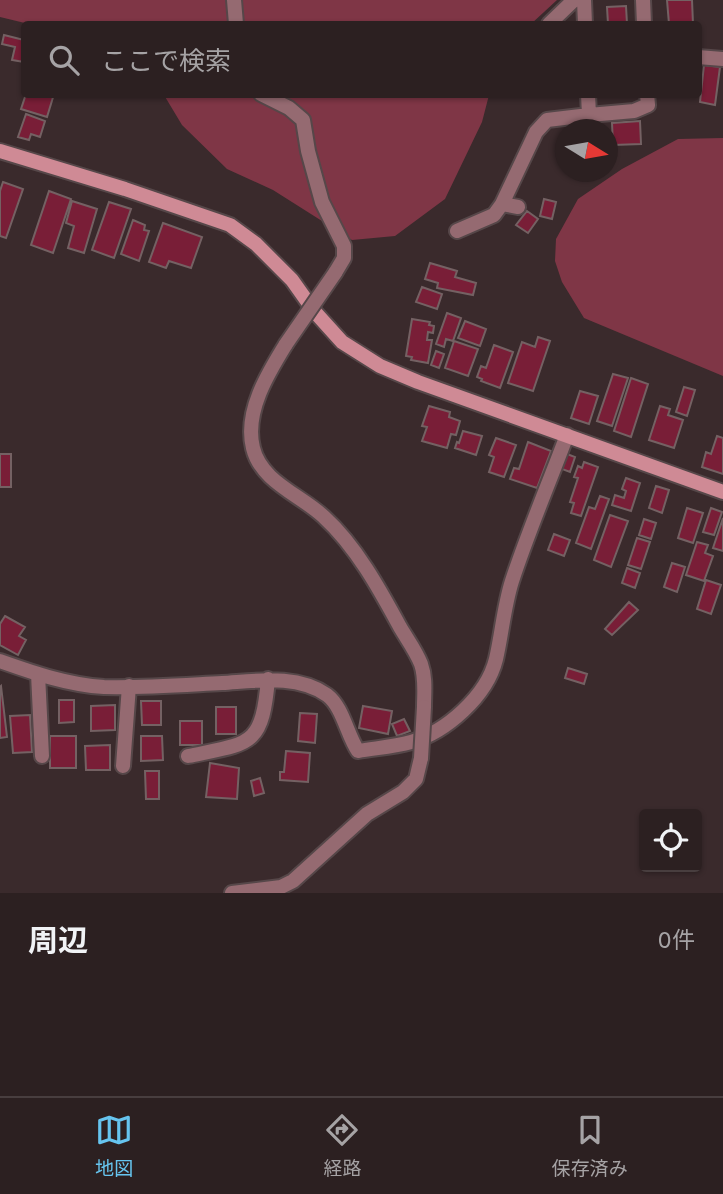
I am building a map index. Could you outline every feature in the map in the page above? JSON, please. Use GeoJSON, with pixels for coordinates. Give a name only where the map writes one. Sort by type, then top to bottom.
{"type":"FeatureCollection","features":[{"type":"Feature","properties":{"kind":"street"},"geometry":{"type":"LineString","coordinates":[[234,0],[236,21]]}},
{"type":"Feature","properties":{"kind":"street"},"geometry":{"type":"LineString","coordinates":[[552,21],[574,0]]}},
{"type":"Feature","properties":{"kind":"street"},"geometry":{"type":"LineString","coordinates":[[584,0],[585,21]]}},
{"type":"Feature","properties":{"kind":"street"},"geometry":{"type":"LineString","coordinates":[[643,0],[644,21]]}},
{"type":"Feature","properties":{"kind":"street"},"geometry":{"type":"LineString","coordinates":[[702,57],[723,59]]}},
{"type":"Feature","properties":{"kind":"street"},"geometry":{"type":"LineString","coordinates":[[232,893],[281,887],[293,881],[367,814],[402,792],[416,779],[421,758],[424,707],[425,682],[421,664],[370,573],[326,518],[270,476],[257,461],[250,435],[260,390],[286,344],[344,258],[344,246],[322,202],[308,151],[303,120],[289,108],[269,98]]}},
{"type":"Feature","properties":{"kind":"street"},"geometry":{"type":"LineString","coordinates":[[588,98],[589,115]]}},
{"type":"Feature","properties":{"kind":"street"},"geometry":{"type":"LineString","coordinates":[[457,231],[494,215],[541,126],[547,120],[634,111],[648,105],[647,98]]}},
{"type":"Feature","properties":{"kind":"street"},"geometry":{"type":"LineString","coordinates":[[0,151],[136,192],[230,225],[265,253],[292,280],[314,311],[342,342],[380,366],[723,492]]}},
{"type":"Feature","properties":{"kind":"street"},"geometry":{"type":"LineString","coordinates":[[502,204],[518,207]]}},
{"type":"Feature","properties":{"kind":"street"},"geometry":{"type":"LineString","coordinates":[[0,662],[72,683],[104,687],[225,683],[268,678],[313,688],[331,698],[358,751],[412,742],[453,719],[473,702],[495,662],[512,582],[567,435]]}},
{"type":"Feature","properties":{"kind":"street"},"geometry":{"type":"LineString","coordinates":[[38,674],[42,756]]}},
{"type":"Feature","properties":{"kind":"street"},"geometry":{"type":"LineString","coordinates":[[188,756],[241,745],[252,738],[263,718],[268,678]]}},
{"type":"Feature","properties":{"kind":"street"},"geometry":{"type":"LineString","coordinates":[[124,766],[130,686]]}},
{"type":"Feature","properties":{"kind":"shaded area"},"geometry":{"type":"Polygon","coordinates":[[[0,0],[557,0],[534,21],[21,22],[0,17],[0,0]]]}},
{"type":"Feature","properties":{"kind":"shaded area"},"geometry":{"type":"Polygon","coordinates":[[[166,98],[488,98],[482,122],[445,199],[395,236],[352,240],[273,190],[227,169],[182,125],[166,98]]]}},
{"type":"Feature","properties":{"kind":"shaded area"},"geometry":{"type":"Polygon","coordinates":[[[723,138],[723,376],[584,318],[562,282],[555,261],[556,239],[578,199],[603,182],[618,182],[618,172],[678,139],[723,138]]]}},
{"type":"Feature","properties":{"kind":"building"},"geometry":{"type":"Polygon","coordinates":[[[667,0],[692,0],[693,21],[669,21],[667,0]]]}},
{"type":"Feature","properties":{"kind":"building"},"geometry":{"type":"Polygon","coordinates":[[[626,6],[627,21],[608,21],[607,7],[626,6]]]}},
{"type":"Feature","properties":{"kind":"building"},"geometry":{"type":"Polygon","coordinates":[[[4,35],[21,39],[21,62],[12,60],[15,47],[2,44],[4,35]]]}},
{"type":"Feature","properties":{"kind":"building"},"geometry":{"type":"Polygon","coordinates":[[[704,65],[720,67],[715,105],[700,102],[704,65]]]}},
{"type":"Feature","properties":{"kind":"building"},"geometry":{"type":"Polygon","coordinates":[[[25,98],[53,98],[47,117],[21,109],[25,98]]]}},
{"type":"Feature","properties":{"kind":"building"},"geometry":{"type":"Polygon","coordinates":[[[26,114],[45,121],[40,137],[31,134],[29,140],[18,137],[26,114]]]}},
{"type":"Feature","properties":{"kind":"building"},"geometry":{"type":"Polygon","coordinates":[[[640,121],[641,144],[618,145],[618,123],[640,121]]]}},
{"type":"Feature","properties":{"kind":"building"},"geometry":{"type":"Polygon","coordinates":[[[3,182],[23,189],[6,238],[0,236],[0,191],[3,182]]]}},
{"type":"Feature","properties":{"kind":"building"},"geometry":{"type":"Polygon","coordinates":[[[49,191],[71,199],[53,253],[31,245],[49,191]]]}},
{"type":"Feature","properties":{"kind":"building"},"geometry":{"type":"Polygon","coordinates":[[[544,199],[556,202],[552,219],[540,216],[544,199]]]}},
{"type":"Feature","properties":{"kind":"building"},"geometry":{"type":"Polygon","coordinates":[[[72,201],[97,209],[84,253],[68,248],[74,226],[66,223],[72,201]]]}},
{"type":"Feature","properties":{"kind":"building"},"geometry":{"type":"Polygon","coordinates":[[[109,202],[131,209],[114,258],[92,250],[109,202]]]}},
{"type":"Feature","properties":{"kind":"building"},"geometry":{"type":"Polygon","coordinates":[[[527,211],[538,219],[528,233],[516,225],[527,211]]]}},
{"type":"Feature","properties":{"kind":"building"},"geometry":{"type":"Polygon","coordinates":[[[133,220],[145,225],[144,230],[149,231],[139,261],[121,254],[133,220]]]}},
{"type":"Feature","properties":{"kind":"building"},"geometry":{"type":"Polygon","coordinates":[[[163,223],[202,237],[191,268],[169,261],[166,268],[149,262],[163,223]]]}},
{"type":"Feature","properties":{"kind":"building"},"geometry":{"type":"Polygon","coordinates":[[[430,263],[457,271],[455,277],[476,283],[473,295],[437,288],[438,283],[425,279],[430,263]]]}},
{"type":"Feature","properties":{"kind":"building"},"geometry":{"type":"Polygon","coordinates":[[[422,287],[442,294],[437,309],[416,302],[422,287]]]}},
{"type":"Feature","properties":{"kind":"building"},"geometry":{"type":"Polygon","coordinates":[[[447,313],[461,318],[453,341],[446,339],[444,347],[436,344],[447,313]]]}},
{"type":"Feature","properties":{"kind":"building"},"geometry":{"type":"Polygon","coordinates":[[[412,319],[430,322],[429,325],[434,326],[433,333],[428,332],[427,340],[432,340],[428,363],[411,360],[412,357],[406,356],[412,319]]]}},
{"type":"Feature","properties":{"kind":"building"},"geometry":{"type":"Polygon","coordinates":[[[465,321],[486,329],[480,346],[458,338],[465,321]]]}},
{"type":"Feature","properties":{"kind":"building"},"geometry":{"type":"Polygon","coordinates":[[[538,337],[550,341],[533,391],[508,383],[522,342],[535,347],[538,337]]]}},
{"type":"Feature","properties":{"kind":"building"},"geometry":{"type":"Polygon","coordinates":[[[454,341],[478,349],[468,376],[445,368],[454,341]]]}},
{"type":"Feature","properties":{"kind":"building"},"geometry":{"type":"Polygon","coordinates":[[[494,345],[513,352],[500,388],[477,377],[481,366],[486,368],[494,345]]]}},
{"type":"Feature","properties":{"kind":"building"},"geometry":{"type":"Polygon","coordinates":[[[436,351],[444,354],[439,368],[431,365],[436,351]]]}},
{"type":"Feature","properties":{"kind":"building"},"geometry":{"type":"Polygon","coordinates":[[[613,374],[628,378],[612,426],[597,421],[613,374]]]}},
{"type":"Feature","properties":{"kind":"building"},"geometry":{"type":"Polygon","coordinates":[[[631,378],[648,384],[631,437],[614,431],[631,378]]]}},
{"type":"Feature","properties":{"kind":"building"},"geometry":{"type":"Polygon","coordinates":[[[684,387],[695,390],[687,416],[676,412],[684,387]]]}},
{"type":"Feature","properties":{"kind":"building"},"geometry":{"type":"Polygon","coordinates":[[[580,391],[598,396],[589,424],[571,418],[580,391]]]}},
{"type":"Feature","properties":{"kind":"building"},"geometry":{"type":"Polygon","coordinates":[[[429,406],[450,412],[449,417],[460,421],[456,435],[451,434],[447,448],[422,441],[427,427],[422,426],[429,406]]]}},
{"type":"Feature","properties":{"kind":"building"},"geometry":{"type":"Polygon","coordinates":[[[660,406],[670,409],[668,415],[683,420],[674,448],[649,440],[660,406]]]}},
{"type":"Feature","properties":{"kind":"building"},"geometry":{"type":"Polygon","coordinates":[[[463,431],[482,436],[476,455],[455,448],[463,431]]]}},
{"type":"Feature","properties":{"kind":"building"},"geometry":{"type":"Polygon","coordinates":[[[717,436],[723,438],[723,474],[702,467],[706,452],[711,454],[717,436]]]}},
{"type":"Feature","properties":{"kind":"building"},"geometry":{"type":"Polygon","coordinates":[[[496,438],[516,445],[504,477],[489,472],[494,457],[489,455],[496,438]]]}},
{"type":"Feature","properties":{"kind":"building"},"geometry":{"type":"Polygon","coordinates":[[[528,442],[551,451],[537,488],[510,479],[514,468],[519,469],[528,442]]]}},
{"type":"Feature","properties":{"kind":"building"},"geometry":{"type":"Polygon","coordinates":[[[0,454],[11,454],[11,487],[0,487],[0,454]]]}},
{"type":"Feature","properties":{"kind":"building"},"geometry":{"type":"Polygon","coordinates":[[[567,454],[575,457],[570,472],[562,469],[567,454]]]}},
{"type":"Feature","properties":{"kind":"building"},"geometry":{"type":"Polygon","coordinates":[[[584,462],[598,467],[581,516],[571,513],[574,503],[570,502],[578,478],[574,477],[578,466],[582,468],[584,462]]]}},
{"type":"Feature","properties":{"kind":"building"},"geometry":{"type":"Polygon","coordinates":[[[626,478],[640,483],[631,511],[612,505],[615,495],[624,498],[626,491],[622,489],[626,478]]]}},
{"type":"Feature","properties":{"kind":"building"},"geometry":{"type":"Polygon","coordinates":[[[656,486],[669,490],[662,513],[649,508],[656,486]]]}},
{"type":"Feature","properties":{"kind":"building"},"geometry":{"type":"Polygon","coordinates":[[[600,496],[609,499],[591,549],[576,543],[589,507],[595,509],[600,496]]]}},
{"type":"Feature","properties":{"kind":"building"},"geometry":{"type":"Polygon","coordinates":[[[687,508],[703,513],[693,543],[678,538],[687,508]]]}},
{"type":"Feature","properties":{"kind":"building"},"geometry":{"type":"Polygon","coordinates":[[[711,508],[722,512],[714,535],[703,532],[711,508]]]}},
{"type":"Feature","properties":{"kind":"building"},"geometry":{"type":"Polygon","coordinates":[[[610,515],[628,521],[611,567],[594,560],[610,515]]]}},
{"type":"Feature","properties":{"kind":"building"},"geometry":{"type":"Polygon","coordinates":[[[723,518],[723,551],[713,548],[723,518]]]}},
{"type":"Feature","properties":{"kind":"building"},"geometry":{"type":"Polygon","coordinates":[[[644,519],[656,523],[651,539],[639,535],[644,519]]]}},
{"type":"Feature","properties":{"kind":"building"},"geometry":{"type":"Polygon","coordinates":[[[554,534],[570,540],[564,556],[548,550],[554,534]]]}},
{"type":"Feature","properties":{"kind":"building"},"geometry":{"type":"Polygon","coordinates":[[[637,538],[650,542],[641,569],[628,565],[637,538]]]}},
{"type":"Feature","properties":{"kind":"building"},"geometry":{"type":"Polygon","coordinates":[[[697,542],[708,545],[705,553],[713,556],[704,581],[686,575],[697,542]]]}},
{"type":"Feature","properties":{"kind":"building"},"geometry":{"type":"Polygon","coordinates":[[[672,563],[685,567],[677,592],[664,587],[672,563]]]}},
{"type":"Feature","properties":{"kind":"building"},"geometry":{"type":"Polygon","coordinates":[[[627,568],[640,573],[635,588],[622,583],[627,568]]]}},
{"type":"Feature","properties":{"kind":"building"},"geometry":{"type":"Polygon","coordinates":[[[706,580],[721,585],[711,614],[697,609],[706,580]]]}},
{"type":"Feature","properties":{"kind":"building"},"geometry":{"type":"Polygon","coordinates":[[[629,602],[638,610],[612,635],[605,629],[629,602]]]}},
{"type":"Feature","properties":{"kind":"building"},"geometry":{"type":"Polygon","coordinates":[[[5,616],[25,627],[19,636],[26,640],[18,655],[0,645],[0,624],[5,616]]]}},
{"type":"Feature","properties":{"kind":"building"},"geometry":{"type":"Polygon","coordinates":[[[568,668],[587,674],[584,684],[565,678],[568,668]]]}},
{"type":"Feature","properties":{"kind":"building"},"geometry":{"type":"Polygon","coordinates":[[[0,687],[7,737],[0,738],[0,687]]]}},
{"type":"Feature","properties":{"kind":"building"},"geometry":{"type":"Polygon","coordinates":[[[59,700],[74,700],[74,722],[59,723],[59,700]]]}},
{"type":"Feature","properties":{"kind":"building"},"geometry":{"type":"Polygon","coordinates":[[[141,701],[161,701],[161,725],[142,725],[141,701]]]}},
{"type":"Feature","properties":{"kind":"building"},"geometry":{"type":"Polygon","coordinates":[[[115,705],[115,730],[91,731],[91,706],[115,705]]]}},
{"type":"Feature","properties":{"kind":"building"},"geometry":{"type":"Polygon","coordinates":[[[363,706],[392,711],[388,734],[359,728],[363,706]]]}},
{"type":"Feature","properties":{"kind":"building"},"geometry":{"type":"Polygon","coordinates":[[[216,707],[236,707],[236,734],[216,734],[216,707]]]}},
{"type":"Feature","properties":{"kind":"building"},"geometry":{"type":"Polygon","coordinates":[[[300,713],[317,714],[315,743],[298,741],[300,713]]]}},
{"type":"Feature","properties":{"kind":"building"},"geometry":{"type":"Polygon","coordinates":[[[30,715],[32,752],[13,753],[10,716],[30,715]]]}},
{"type":"Feature","properties":{"kind":"building"},"geometry":{"type":"Polygon","coordinates":[[[404,719],[410,731],[397,736],[392,724],[404,719]]]}},
{"type":"Feature","properties":{"kind":"building"},"geometry":{"type":"Polygon","coordinates":[[[180,721],[202,721],[202,745],[180,745],[180,721]]]}},
{"type":"Feature","properties":{"kind":"building"},"geometry":{"type":"Polygon","coordinates":[[[50,736],[76,736],[76,768],[50,768],[50,736]]]}},
{"type":"Feature","properties":{"kind":"building"},"geometry":{"type":"Polygon","coordinates":[[[141,736],[162,736],[163,760],[141,761],[141,736]]]}},
{"type":"Feature","properties":{"kind":"building"},"geometry":{"type":"Polygon","coordinates":[[[110,745],[110,770],[86,770],[85,746],[110,745]]]}},
{"type":"Feature","properties":{"kind":"building"},"geometry":{"type":"Polygon","coordinates":[[[286,751],[310,753],[308,782],[280,780],[280,772],[284,772],[286,751]]]}},
{"type":"Feature","properties":{"kind":"building"},"geometry":{"type":"Polygon","coordinates":[[[210,763],[239,768],[237,799],[206,797],[210,763]]]}},
{"type":"Feature","properties":{"kind":"building"},"geometry":{"type":"Polygon","coordinates":[[[145,771],[159,771],[159,799],[146,799],[145,771]]]}},
{"type":"Feature","properties":{"kind":"building"},"geometry":{"type":"Polygon","coordinates":[[[260,778],[264,793],[254,796],[251,781],[260,778]]]}}]}
